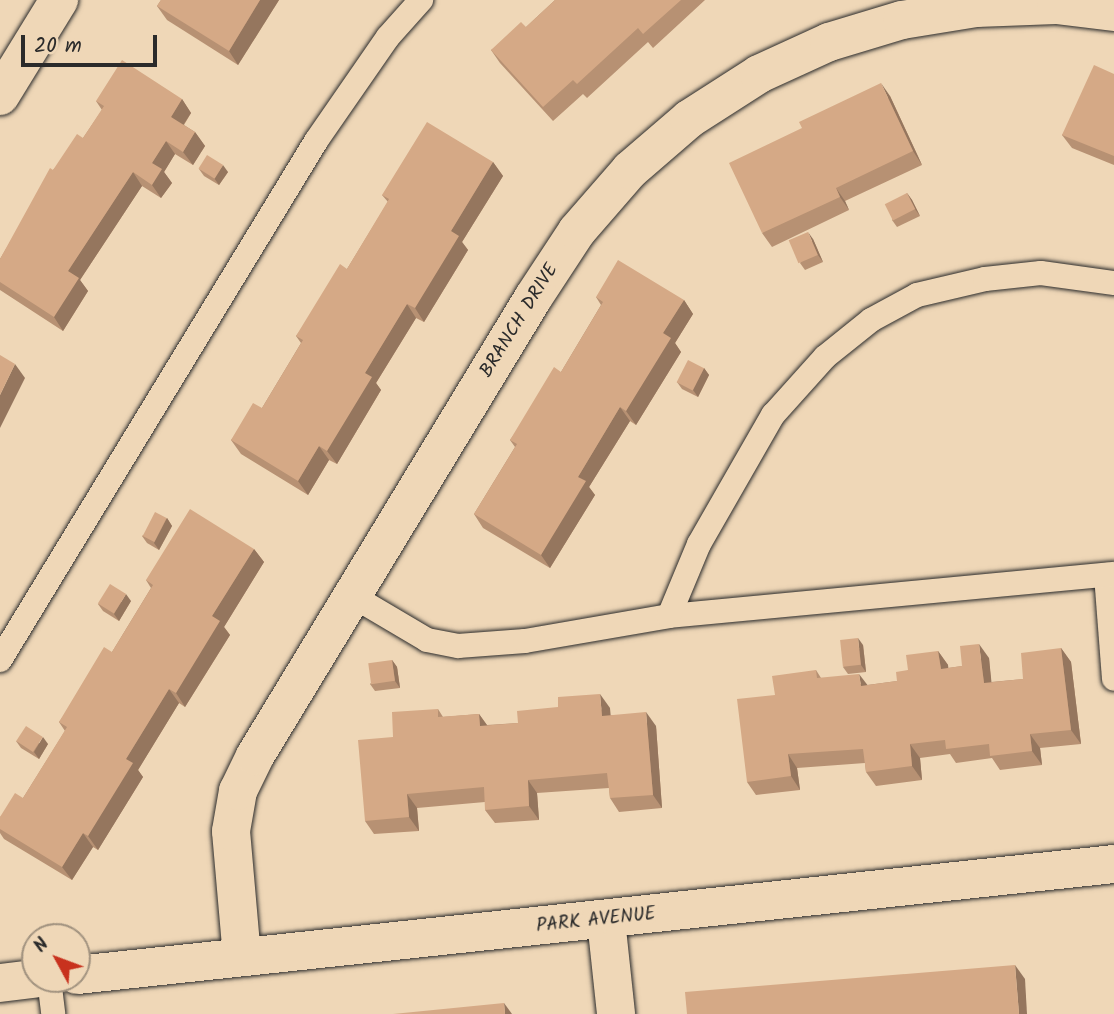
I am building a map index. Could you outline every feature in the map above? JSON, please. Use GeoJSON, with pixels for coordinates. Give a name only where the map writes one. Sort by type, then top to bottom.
{"type":"FeatureCollection","features":[{"type":"Feature","properties":{"kind":"street"},"geometry":{"type":"LineString","coordinates":[[0,96],[59,0]]}},
{"type":"Feature","properties":{"kind":"street","name":"BRANCH DRIVE"},"geometry":{"type":"LineString","coordinates":[[242,957],[231,831],[238,791],[351,595],[577,231],[630,170],[689,119],[759,74],[830,42],[902,20],[976,8],[1056,5],[1114,12]]}},
{"type":"Feature","properties":{"kind":"street","name":"PARK AVENUE"},"geometry":{"type":"LineString","coordinates":[[91,973],[1114,864]]}},
{"type":"Feature","properties":{"kind":"street"},"geometry":{"type":"LineString","coordinates":[[606,920],[616,1014]]}},
{"type":"Feature","properties":{"kind":"street"},"geometry":{"type":"LineString","coordinates":[[0,983],[21,981]]}},
{"type":"Feature","properties":{"kind":"lane"},"geometry":{"type":"LineString","coordinates":[[0,660],[316,141],[388,37],[421,0]]}},
{"type":"Feature","properties":{"kind":"lane"},"geometry":{"type":"LineString","coordinates":[[670,616],[699,544],[773,415],[825,357],[871,320],[917,295],[985,279],[1041,273],[1114,284]]}},
{"type":"Feature","properties":{"kind":"lane"},"geometry":{"type":"LineString","coordinates":[[351,595],[427,640],[458,646],[525,641],[670,616],[1110,574],[1114,679]]}},
{"type":"Feature","properties":{"kind":"lane"},"geometry":{"type":"LineString","coordinates":[[51,993],[53,1014]]}},
{"type":"Feature","properties":{"kind":"building"},"geometry":{"type":"Polygon","coordinates":[[[161,0],[260,0],[229,51],[157,6],[161,0]]]}},
{"type":"Feature","properties":{"kind":"building"},"geometry":{"type":"Polygon","coordinates":[[[555,0],[681,0],[643,34],[638,28],[577,84],[573,80],[543,107],[491,50],[521,22],[526,27],[555,0]]]}},
{"type":"Feature","properties":{"kind":"building"},"geometry":{"type":"Polygon","coordinates":[[[122,60],[182,99],[171,117],[195,132],[183,152],[166,141],[152,163],[162,169],[152,185],[133,172],[68,271],[79,278],[54,317],[0,282],[0,259],[50,168],[53,170],[77,134],[83,138],[104,106],[96,101],[122,60]]]}},
{"type":"Feature","properties":{"kind":"building"},"geometry":{"type":"Polygon","coordinates":[[[1094,65],[1114,74],[1114,156],[1062,135],[1094,65]]]}},
{"type":"Feature","properties":{"kind":"building"},"geometry":{"type":"Polygon","coordinates":[[[881,83],[913,151],[836,188],[840,197],[762,233],[729,163],[802,128],[799,122],[881,83]]]}},
{"type":"Feature","properties":{"kind":"building"},"geometry":{"type":"Polygon","coordinates":[[[427,122],[493,162],[451,231],[459,236],[415,308],[407,304],[365,373],[372,377],[327,451],[319,446],[298,481],[231,440],[253,403],[262,408],[303,340],[296,336],[340,264],[347,269],[389,199],[382,195],[427,122]]]}},
{"type":"Feature","properties":{"kind":"building"},"geometry":{"type":"Polygon","coordinates":[[[207,155],[223,165],[215,179],[199,169],[207,155]]]}},
{"type":"Feature","properties":{"kind":"building"},"geometry":{"type":"Polygon","coordinates":[[[907,193],[915,209],[893,220],[885,204],[907,193]]]}},
{"type":"Feature","properties":{"kind":"building"},"geometry":{"type":"Polygon","coordinates":[[[808,232],[818,255],[798,263],[789,240],[808,232]]]}},
{"type":"Feature","properties":{"kind":"building"},"geometry":{"type":"Polygon","coordinates":[[[618,260],[684,300],[663,333],[671,338],[626,411],[620,407],[578,477],[586,481],[541,555],[474,514],[517,444],[510,440],[554,367],[561,372],[603,302],[596,297],[618,260]]]}},
{"type":"Feature","properties":{"kind":"building"},"geometry":{"type":"Polygon","coordinates":[[[0,355],[15,364],[0,395],[0,355]]]}},
{"type":"Feature","properties":{"kind":"building"},"geometry":{"type":"Polygon","coordinates":[[[688,360],[704,368],[693,390],[677,382],[688,360]]]}},
{"type":"Feature","properties":{"kind":"building"},"geometry":{"type":"Polygon","coordinates":[[[190,509],[254,549],[212,616],[220,621],[176,693],[169,689],[126,759],[133,763],[88,836],[83,833],[62,867],[0,829],[0,817],[15,793],[23,798],[67,727],[59,722],[104,647],[112,652],[153,585],[146,580],[190,509]]]}},
{"type":"Feature","properties":{"kind":"building"},"geometry":{"type":"Polygon","coordinates":[[[155,512],[167,518],[154,542],[143,536],[155,512]]]}},
{"type":"Feature","properties":{"kind":"building"},"geometry":{"type":"Polygon","coordinates":[[[110,584],[126,594],[114,614],[98,604],[110,584]]]}},
{"type":"Feature","properties":{"kind":"building"},"geometry":{"type":"Polygon","coordinates":[[[858,638],[861,665],[843,667],[840,640],[858,638]]]}},
{"type":"Feature","properties":{"kind":"building"},"geometry":{"type":"Polygon","coordinates":[[[979,644],[984,683],[1023,679],[1021,653],[1061,648],[1071,730],[1030,734],[1032,751],[990,756],[989,744],[946,749],[945,740],[910,744],[912,766],[866,772],[863,749],[788,754],[791,776],[747,782],[737,699],[775,695],[772,676],[816,670],[817,678],[859,674],[861,686],[897,681],[896,672],[908,670],[906,655],[938,651],[941,669],[962,666],[960,646],[979,644]]]}},
{"type":"Feature","properties":{"kind":"building"},"geometry":{"type":"Polygon","coordinates":[[[392,660],[395,681],[371,684],[368,663],[392,660]]]}},
{"type":"Feature","properties":{"kind":"building"},"geometry":{"type":"Polygon","coordinates":[[[600,694],[602,716],[646,712],[653,795],[610,798],[607,773],[528,780],[529,806],[485,810],[484,787],[407,794],[409,817],[365,821],[358,740],[393,737],[392,712],[438,709],[438,717],[479,714],[480,726],[518,723],[517,711],[558,707],[558,697],[600,694]]]}},
{"type":"Feature","properties":{"kind":"building"},"geometry":{"type":"Polygon","coordinates":[[[26,726],[43,737],[33,752],[16,741],[26,726]]]}},
{"type":"Feature","properties":{"kind":"building"},"geometry":{"type":"Polygon","coordinates":[[[1015,965],[1019,1014],[687,1014],[685,992],[1015,965]]]}},
{"type":"Feature","properties":{"kind":"building"},"geometry":{"type":"Polygon","coordinates":[[[504,1003],[505,1014],[393,1014],[504,1003]]]}}]}
